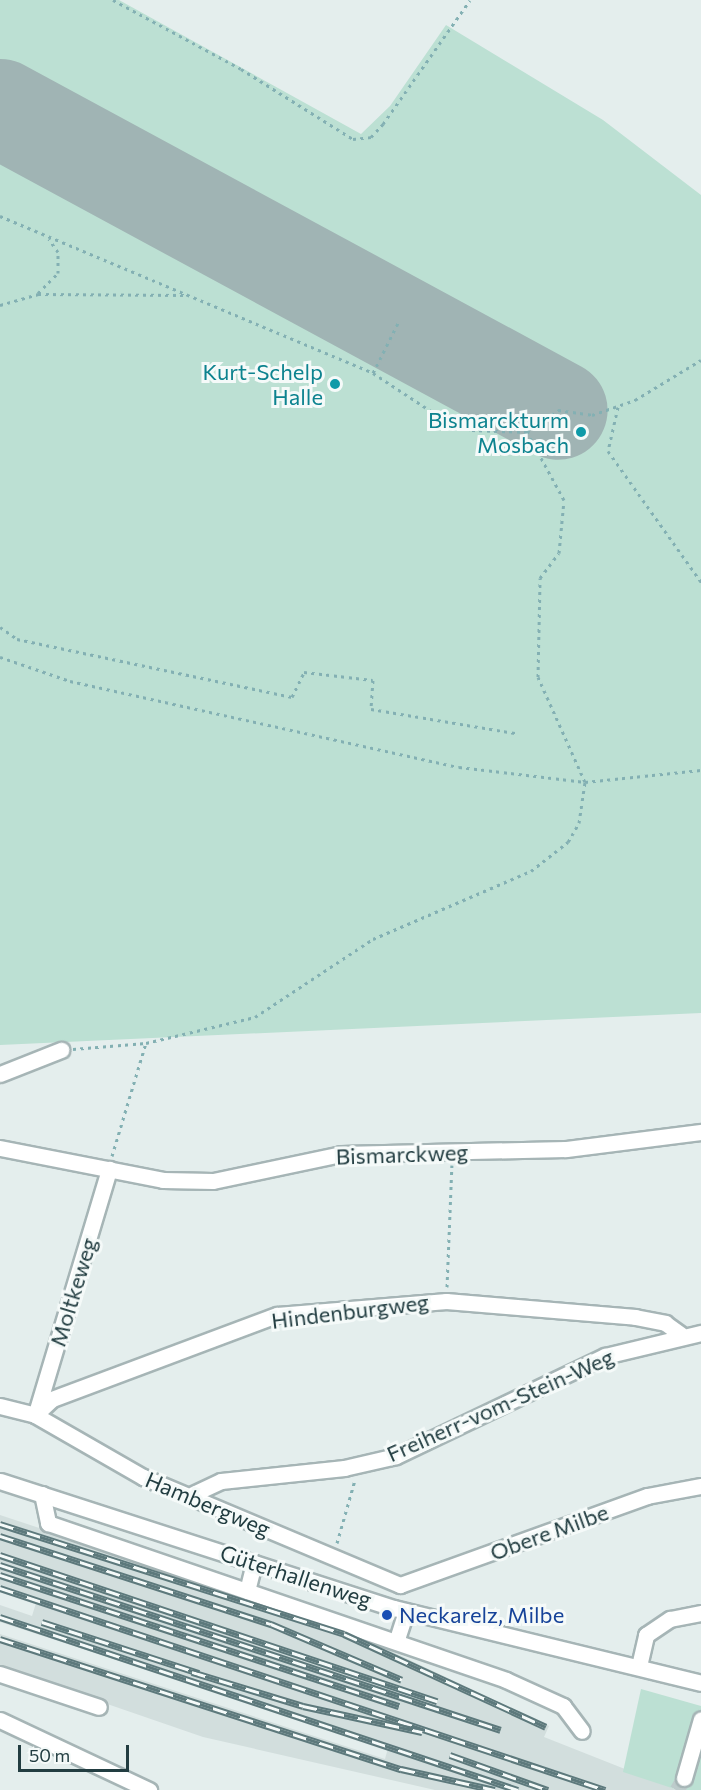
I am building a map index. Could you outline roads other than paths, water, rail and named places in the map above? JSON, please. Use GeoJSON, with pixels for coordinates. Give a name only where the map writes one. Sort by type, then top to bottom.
{"type":"FeatureCollection","features":[{"type":"Feature","properties":{"kind":"street"},"geometry":{"type":"LineString","coordinates":[[0,1074],[61,1050]]}},
{"type":"Feature","properties":{"kind":"street","name":"Bismarckweg"},"geometry":{"type":"LineString","coordinates":[[0,1148],[163,1180],[213,1181],[341,1154],[566,1149],[701,1132]]}},
{"type":"Feature","properties":{"kind":"street","name":"Moltkeweg"},"geometry":{"type":"LineString","coordinates":[[35,1415],[109,1169]]}},
{"type":"Feature","properties":{"kind":"street","name":"Hindenburgweg"},"geometry":{"type":"LineString","coordinates":[[35,1415],[52,1399],[277,1315],[446,1301],[635,1317],[665,1323],[680,1334]]}},
{"type":"Feature","properties":{"kind":"street","name":"Freiherr-vom-Stein-Weg"},"geometry":{"type":"LineString","coordinates":[[193,1494],[220,1481],[360,1464],[396,1455],[605,1356],[680,1334],[701,1333]]}},
{"type":"Feature","properties":{"kind":"street","name":"Hambergweg"},"geometry":{"type":"LineString","coordinates":[[0,1406],[35,1415],[143,1477],[193,1494],[332,1559],[400,1585]]}},
{"type":"Feature","properties":{"kind":"street","name":"Güterhallenweg"},"geometry":{"type":"LineString","coordinates":[[0,1481],[400,1609],[701,1683]]}},
{"type":"Feature","properties":{"kind":"street","name":"Obere Milbe"},"geometry":{"type":"LineString","coordinates":[[400,1585],[647,1496],[701,1486]]}},
{"type":"Feature","properties":{"kind":"street"},"geometry":{"type":"LineString","coordinates":[[42,1494],[48,1523],[397,1639],[563,1706],[582,1731]]}},
{"type":"Feature","properties":{"kind":"street"},"geometry":{"type":"LineString","coordinates":[[247,1591],[254,1563]]}},
{"type":"Feature","properties":{"kind":"street"},"geometry":{"type":"LineString","coordinates":[[397,1639],[400,1585]]}},
{"type":"Feature","properties":{"kind":"street"},"geometry":{"type":"LineString","coordinates":[[639,1666],[646,1635],[670,1620],[701,1613]]}},
{"type":"Feature","properties":{"kind":"street"},"geometry":{"type":"LineString","coordinates":[[0,1674],[99,1707]]}},
{"type":"Feature","properties":{"kind":"street"},"geometry":{"type":"LineString","coordinates":[[684,1778],[701,1719]]}},
{"type":"Feature","properties":{"kind":"street"},"geometry":{"type":"LineString","coordinates":[[0,1720],[149,1790]]}},
{"type":"Feature","properties":{"kind":"tunnel"},"geometry":{"type":"LineString","coordinates":[[677,1790],[684,1778]]}},
{"type":"Feature","properties":{"kind":"railway"},"geometry":{"type":"LineString","coordinates":[[0,1524],[344,1634],[546,1727]]}},
{"type":"Feature","properties":{"kind":"railway"},"geometry":{"type":"LineString","coordinates":[[0,1536],[271,1624],[402,1680]]}},
{"type":"Feature","properties":{"kind":"railway"},"geometry":{"type":"LineString","coordinates":[[0,1555],[437,1701]]}},
{"type":"Feature","properties":{"kind":"railway"},"geometry":{"type":"LineString","coordinates":[[0,1565],[501,1730]]}},
{"type":"Feature","properties":{"kind":"railway"},"geometry":{"type":"LineString","coordinates":[[0,1575],[399,1706]]}},
{"type":"Feature","properties":{"kind":"railway"},"geometry":{"type":"LineString","coordinates":[[0,1588],[605,1790]]}},
{"type":"Feature","properties":{"kind":"railway"},"geometry":{"type":"LineString","coordinates":[[0,1617],[518,1790]]}},
{"type":"Feature","properties":{"kind":"railway"},"geometry":{"type":"LineString","coordinates":[[42,1622],[199,1673]]}},
{"type":"Feature","properties":{"kind":"railway"},"geometry":{"type":"LineString","coordinates":[[0,1639],[401,1769],[495,1790]]}},
{"type":"Feature","properties":{"kind":"railway"},"geometry":{"type":"LineString","coordinates":[[192,1672],[303,1706],[422,1732]]}},
{"type":"Feature","properties":{"kind":"railway"},"geometry":{"type":"LineString","coordinates":[[450,1755],[548,1790]]}},
{"type":"Feature","properties":{"kind":"place","name":"Kurt-Schelp Halle"},"geometry":{"type":"Point","coordinates":[335,384]}},
{"type":"Feature","properties":{"kind":"place","name":"Bismarckturm Mosbach"},"geometry":{"type":"Point","coordinates":[581,432]}},
{"type":"Feature","properties":{"kind":"place","name":"Neckarelz, Milbe"},"geometry":{"type":"Point","coordinates":[387,1615]}}]}
